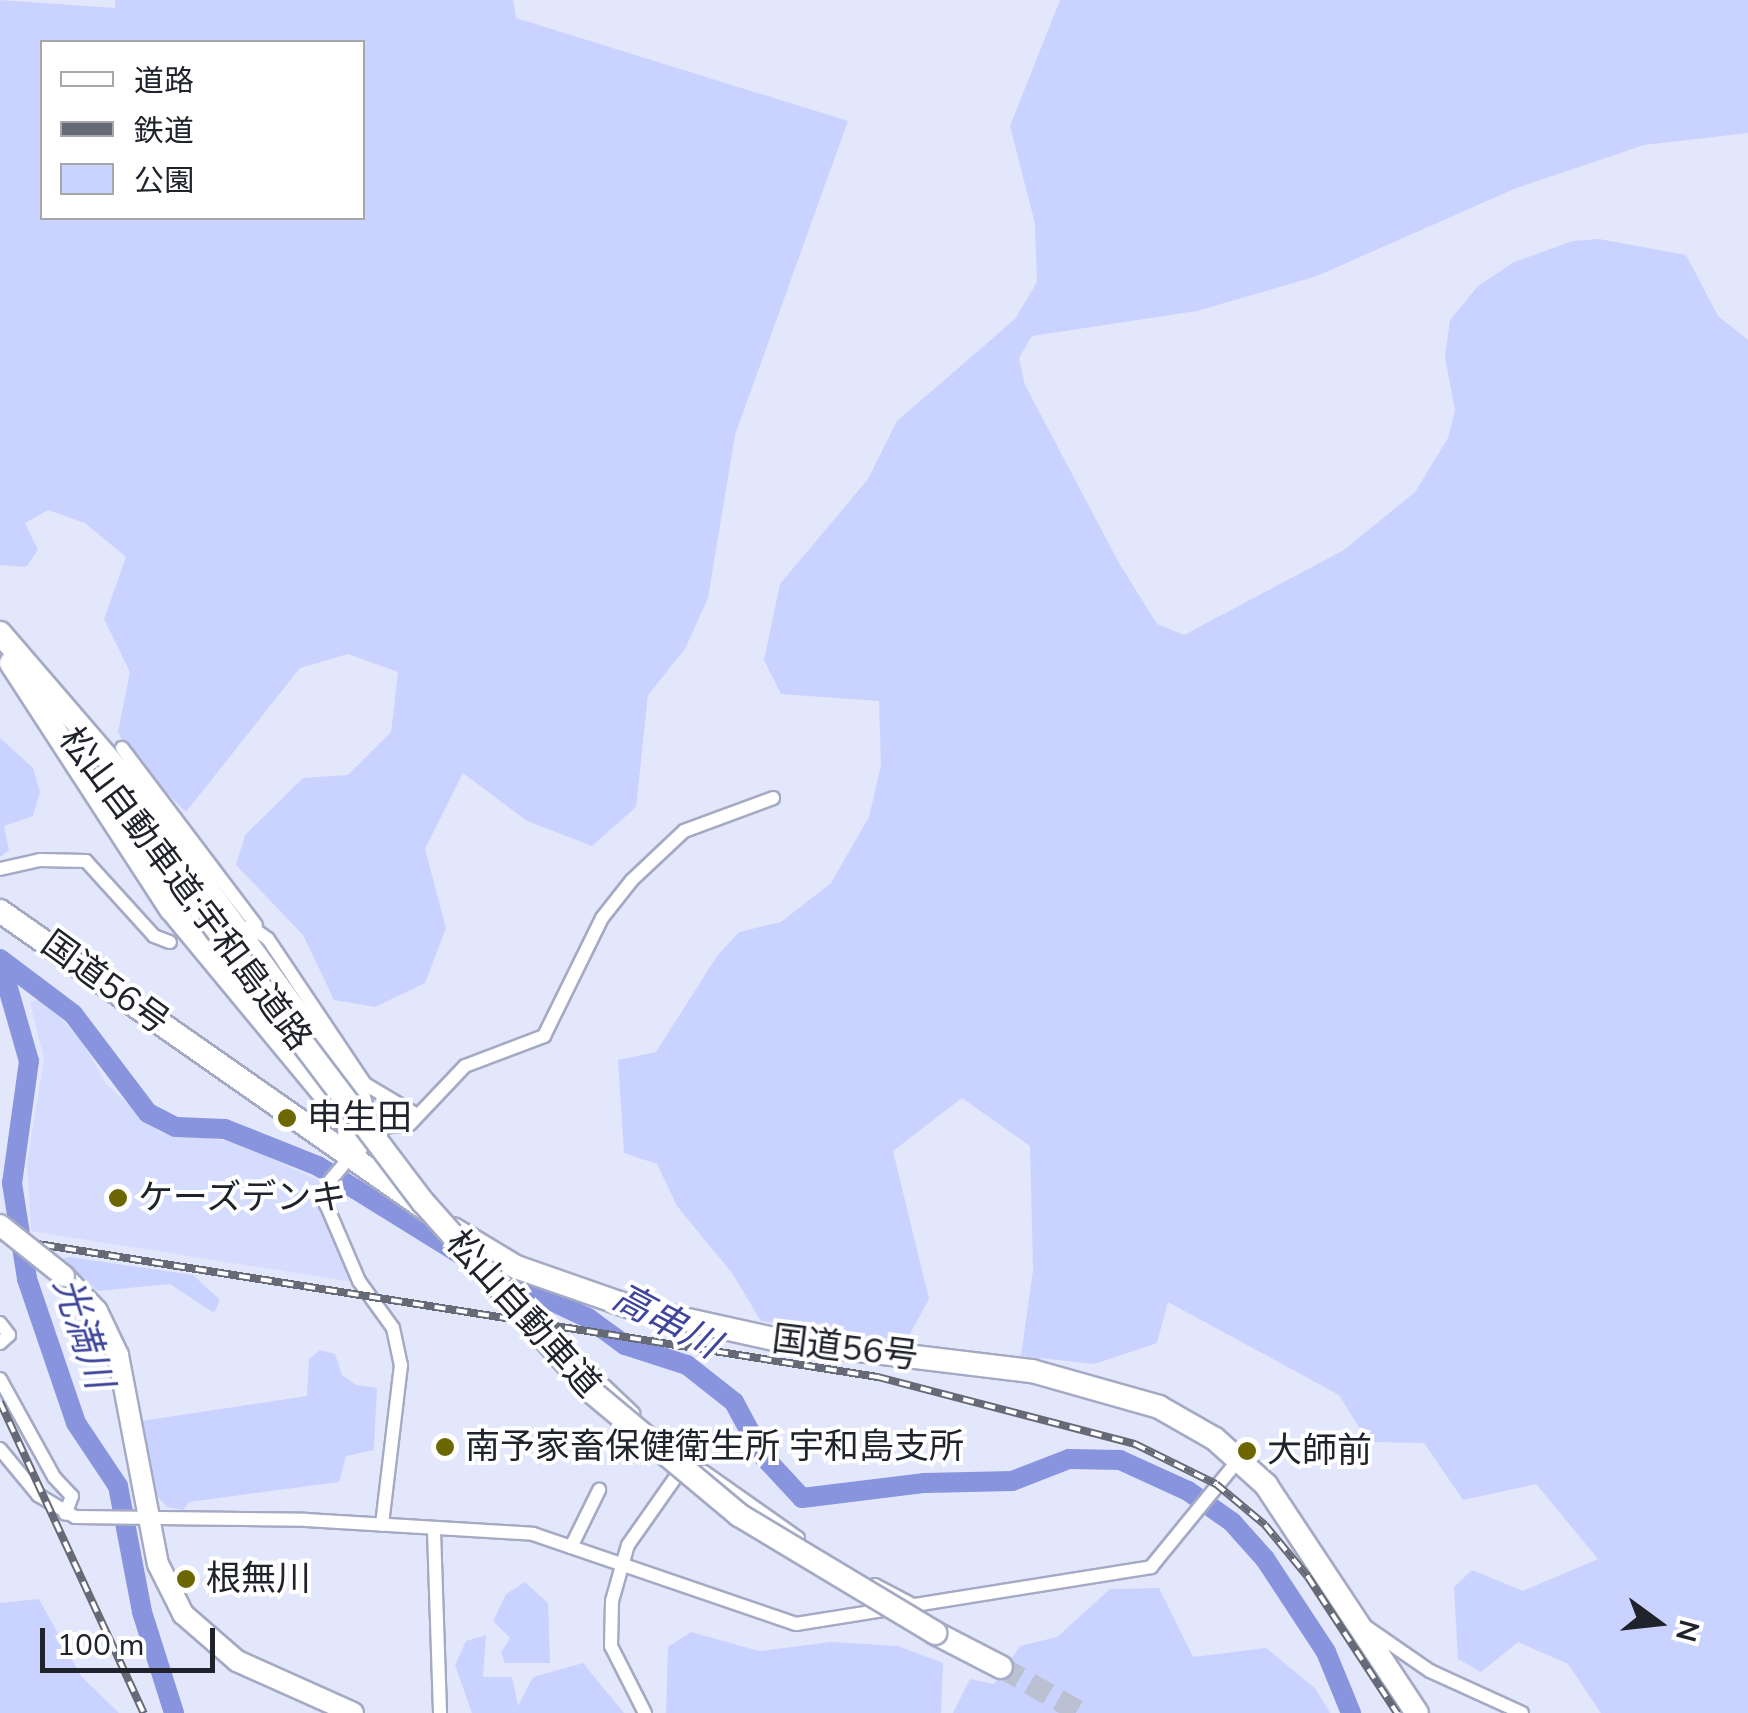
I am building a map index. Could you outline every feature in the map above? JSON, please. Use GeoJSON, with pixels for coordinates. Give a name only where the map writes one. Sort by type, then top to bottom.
{"type":"FeatureCollection","features":[{"type":"Feature","properties":{"kind":"highway"},"geometry":{"type":"LineString","coordinates":[[0,633],[90,732],[195,868],[359,1098],[363,1130],[346,1162]]}},
{"type":"Feature","properties":{"kind":"highway"},"geometry":{"type":"LineString","coordinates":[[6,656],[171,909],[278,1045],[363,1130]]}},
{"type":"Feature","properties":{"kind":"highway","name":"松山自動車道;宇和島道路"},"geometry":{"type":"LineString","coordinates":[[6,656],[211,922],[363,1130]]}},
{"type":"Feature","properties":{"kind":"highway","name":"国道56号"},"geometry":{"type":"LineString","coordinates":[[0,911],[346,1162],[483,1250],[560,1284],[744,1334],[1085,1382],[1159,1408],[1240,1458],[1288,1512],[1417,1713]]}},
{"type":"Feature","properties":{"kind":"highway"},"geometry":{"type":"LineString","coordinates":[[268,1102],[283,1098],[293,1081],[278,1045]]}},
{"type":"Feature","properties":{"kind":"highway","name":"松山自動車道"},"geometry":{"type":"LineString","coordinates":[[363,1130],[510,1305],[625,1423],[738,1515],[1001,1668]]}},
{"type":"Feature","properties":{"kind":"main road"},"geometry":{"type":"LineString","coordinates":[[0,1225],[64,1276],[98,1311],[118,1355],[133,1518],[192,1627],[237,1661],[353,1713]]}},
{"type":"Feature","properties":{"kind":"street"},"geometry":{"type":"LineString","coordinates":[[122,748],[365,1084],[408,1104],[417,1115]]}},
{"type":"Feature","properties":{"kind":"street"},"geometry":{"type":"LineString","coordinates":[[363,1130],[410,1124],[465,1066],[549,1031],[602,918],[684,831],[773,798]]}},
{"type":"Feature","properties":{"kind":"street"},"geometry":{"type":"LineString","coordinates":[[0,869],[40,860],[86,861],[154,936],[170,942]]}},
{"type":"Feature","properties":{"kind":"street"},"geometry":{"type":"LineString","coordinates":[[346,1162],[332,1180],[326,1204],[340,1242],[393,1328],[401,1365],[382,1526]]}},
{"type":"Feature","properties":{"kind":"street"},"geometry":{"type":"LineString","coordinates":[[0,1323],[10,1335],[0,1343]]}},
{"type":"Feature","properties":{"kind":"street"},"geometry":{"type":"LineString","coordinates":[[560,1343],[688,1460],[807,1544],[913,1605]]}},
{"type":"Feature","properties":{"kind":"street"},"geometry":{"type":"LineString","coordinates":[[0,1378],[54,1478],[72,1496],[65,1514]]}},
{"type":"Feature","properties":{"kind":"street"},"geometry":{"type":"LineString","coordinates":[[0,1449],[38,1494],[65,1514],[434,1531],[498,1529],[571,1547],[796,1624],[1151,1567],[1240,1458]]}},
{"type":"Feature","properties":{"kind":"street"},"geometry":{"type":"LineString","coordinates":[[645,1713],[612,1646],[620,1564],[688,1460]]}},
{"type":"Feature","properties":{"kind":"street"},"geometry":{"type":"LineString","coordinates":[[571,1547],[600,1490]]}},
{"type":"Feature","properties":{"kind":"street"},"geometry":{"type":"LineString","coordinates":[[434,1531],[440,1713]]}},
{"type":"Feature","properties":{"kind":"street"},"geometry":{"type":"LineString","coordinates":[[1359,1623],[1430,1671],[1522,1713]]}},
{"type":"Feature","properties":{"kind":"shaded area"},"geometry":{"type":"Polygon","coordinates":[[[42,997],[83,1043],[106,1084],[159,1132],[235,1142],[320,1181],[316,1197],[353,1282],[31,1231],[27,1164],[44,1058],[30,1003],[42,997]]]}},
{"type":"Feature","properties":{"kind":"green space"},"geometry":{"type":"Polygon","coordinates":[[[0,0],[115,8],[115,0],[513,0],[516,18],[848,121],[735,435],[708,598],[685,649],[648,695],[636,807],[592,846],[527,821],[463,773],[425,849],[446,928],[425,983],[375,1007],[334,1000],[303,935],[236,865],[245,835],[303,778],[348,775],[391,732],[398,672],[348,654],[300,668],[186,812],[130,757],[118,732],[130,672],[104,619],[126,557],[85,523],[48,510],[25,523],[38,550],[26,567],[0,565],[0,0]]]}},
{"type":"Feature","properties":{"kind":"green space"},"geometry":{"type":"Polygon","coordinates":[[[1060,0],[1748,0],[1748,133],[1644,145],[1514,189],[1317,276],[1197,311],[1032,336],[1019,358],[1025,385],[1119,563],[1157,624],[1184,635],[1344,550],[1415,492],[1448,438],[1455,411],[1445,357],[1450,320],[1478,286],[1514,262],[1573,241],[1599,239],[1686,255],[1718,316],[1748,340],[1748,1713],[1601,1713],[1568,1664],[1518,1642],[1481,1672],[1458,1659],[1454,1587],[1472,1570],[1523,1591],[1598,1559],[1536,1484],[1463,1500],[1424,1443],[1368,1442],[1339,1395],[1168,1302],[1157,1343],[1094,1364],[1021,1356],[1033,1270],[1030,1146],[962,1098],[893,1151],[929,1299],[906,1341],[761,1321],[732,1273],[677,1206],[657,1164],[624,1153],[618,1060],[656,1052],[717,956],[739,932],[781,922],[831,883],[869,817],[881,765],[879,701],[781,694],[764,660],[780,584],[868,479],[897,421],[1015,319],[1037,282],[1035,224],[1010,126],[1060,0]]]}},
{"type":"Feature","properties":{"kind":"green space"},"geometry":{"type":"Polygon","coordinates":[[[0,738],[33,768],[40,792],[33,816],[4,826],[9,850],[0,857],[0,738]]]}},
{"type":"Feature","properties":{"kind":"green space"},"geometry":{"type":"Polygon","coordinates":[[[61,1259],[193,1275],[220,1300],[214,1313],[170,1284],[98,1291],[61,1259]]]}},
{"type":"Feature","properties":{"kind":"green space"},"geometry":{"type":"Polygon","coordinates":[[[320,1350],[335,1354],[342,1375],[356,1385],[377,1388],[374,1450],[346,1456],[339,1482],[189,1502],[183,1510],[167,1507],[150,1488],[141,1421],[307,1396],[309,1359],[320,1350]]]}},
{"type":"Feature","properties":{"kind":"green space"},"geometry":{"type":"Polygon","coordinates":[[[525,1582],[548,1603],[550,1663],[505,1663],[501,1653],[510,1638],[493,1621],[506,1594],[525,1582]]]}},
{"type":"Feature","properties":{"kind":"green space"},"geometry":{"type":"Polygon","coordinates":[[[1159,1588],[1193,1657],[1266,1648],[1315,1688],[1330,1713],[953,1713],[970,1679],[994,1684],[1020,1646],[1057,1637],[1110,1589],[1159,1588]]]}},
{"type":"Feature","properties":{"kind":"green space"},"geometry":{"type":"Polygon","coordinates":[[[39,1599],[81,1676],[119,1713],[0,1713],[0,1603],[39,1599]]]}},
{"type":"Feature","properties":{"kind":"green space"},"geometry":{"type":"Polygon","coordinates":[[[691,1632],[759,1651],[831,1642],[898,1646],[943,1663],[941,1713],[666,1713],[668,1647],[691,1632]]]}},
{"type":"Feature","properties":{"kind":"green space"},"geometry":{"type":"Polygon","coordinates":[[[486,1635],[483,1677],[512,1677],[518,1706],[533,1677],[583,1663],[624,1713],[472,1713],[455,1665],[466,1641],[486,1635]]]}},
{"type":"Feature","properties":{"kind":"waterway","name":"高串川"},"geometry":{"type":"LineString","coordinates":[[0,959],[73,1014],[148,1113],[176,1127],[225,1129],[318,1166],[486,1270],[588,1318],[625,1345],[687,1365],[734,1402],[763,1456],[802,1498],[925,1483],[1012,1481],[1069,1459],[1120,1460],[1188,1491],[1232,1522],[1265,1559],[1326,1652],[1351,1713]]}},
{"type":"Feature","properties":{"kind":"waterway","name":"光満川"},"geometry":{"type":"LineString","coordinates":[[0,960],[29,1061],[12,1183],[27,1279],[76,1423],[118,1486],[142,1612],[174,1713]]}},
{"type":"Feature","properties":{"kind":"tunnel"},"geometry":{"type":"LineString","coordinates":[[1001,1667],[1081,1713]]}},
{"type":"Feature","properties":{"kind":"railway"},"geometry":{"type":"LineString","coordinates":[[0,1238],[878,1377],[1135,1444],[1216,1484],[1265,1525],[1308,1577],[1397,1713]]}},
{"type":"Feature","properties":{"kind":"railway"},"geometry":{"type":"LineString","coordinates":[[0,1402],[144,1713]]}},
{"type":"Feature","properties":{"kind":"place","name":"申生田"},"geometry":{"type":"Point","coordinates":[287,1118]}},
{"type":"Feature","properties":{"kind":"place","name":"ケーズデンキ"},"geometry":{"type":"Point","coordinates":[118,1198]}},
{"type":"Feature","properties":{"kind":"place","name":"南予家畜保健衛生所 宇和島支所"},"geometry":{"type":"Point","coordinates":[445,1447]}},
{"type":"Feature","properties":{"kind":"place","name":"大師前"},"geometry":{"type":"Point","coordinates":[1247,1451]}},
{"type":"Feature","properties":{"kind":"place","name":"根無川"},"geometry":{"type":"Point","coordinates":[186,1579]}}]}
